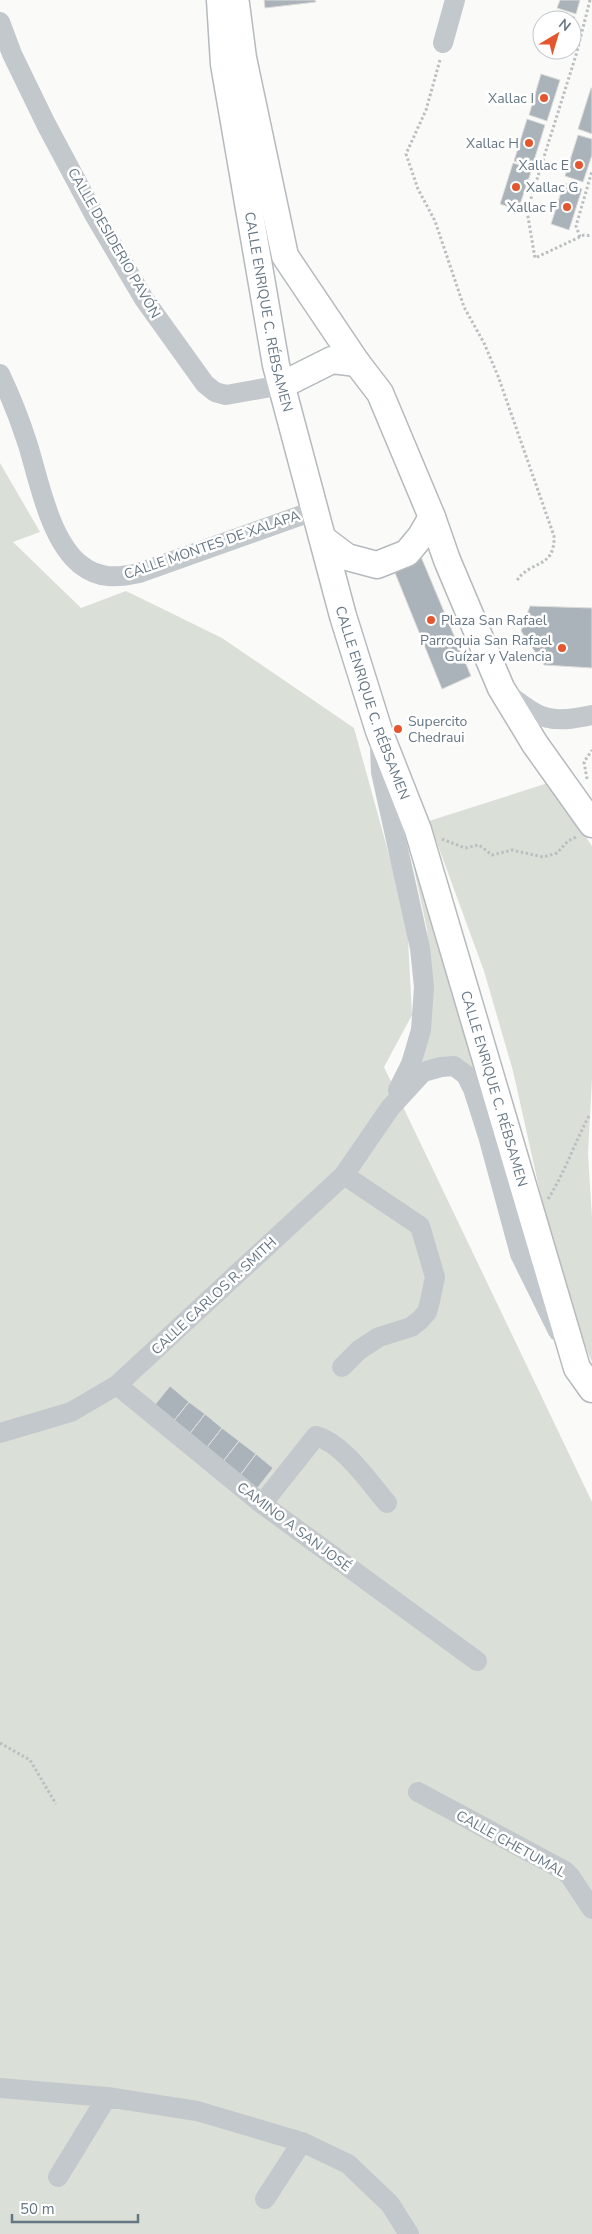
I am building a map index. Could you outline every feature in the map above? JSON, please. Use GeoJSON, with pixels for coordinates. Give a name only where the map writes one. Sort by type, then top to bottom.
{"type":"FeatureCollection","features":[{"type":"Feature","properties":{"kind":"main road","name":"CALLE ENRIQUE C. RÉBSAMEN"},"geometry":{"type":"LineString","coordinates":[[220,0],[224,64],[276,365],[343,616],[379,731],[418,830],[577,1368],[592,1389]]}},
{"type":"Feature","properties":{"kind":"main road","name":"CALLE ENRIQUE C. RÉBSAMEN"},"geometry":{"type":"LineString","coordinates":[[236,0],[243,58],[285,256],[357,363],[380,393],[432,517],[484,658],[586,830]]}},
{"type":"Feature","properties":{"kind":"main road"},"geometry":{"type":"LineString","coordinates":[[282,385],[332,360],[357,363]]}},
{"type":"Feature","properties":{"kind":"main road"},"geometry":{"type":"LineString","coordinates":[[323,538],[347,556],[377,565],[408,553],[432,517]]}},
{"type":"Feature","properties":{"kind":"street"},"geometry":{"type":"LineString","coordinates":[[242,0],[243,58]]}},
{"type":"Feature","properties":{"kind":"street"},"geometry":{"type":"LineString","coordinates":[[443,43],[455,0]]}},
{"type":"Feature","properties":{"kind":"street","name":"CALLE DESIDERIO PAVÓN"},"geometry":{"type":"LineString","coordinates":[[0,22],[12,54],[46,124],[95,216],[144,299],[205,384],[215,392],[226,395],[282,385]]}},
{"type":"Feature","properties":{"kind":"street","name":"CALLE MONTES DE XALAPA"},"geometry":{"type":"LineString","coordinates":[[0,374],[12,400],[40,490],[55,526],[66,548],[80,565],[93,572],[108,578],[138,573],[316,510]]}},
{"type":"Feature","properties":{"kind":"street"},"geometry":{"type":"LineString","coordinates":[[501,688],[534,714],[551,719],[568,720],[592,715]]}},
{"type":"Feature","properties":{"kind":"street","name":"CALLE CARLOS R. SMITH"},"geometry":{"type":"LineString","coordinates":[[379,731],[381,772],[420,948],[424,987],[421,1030],[411,1064],[390,1108]]}},
{"type":"Feature","properties":{"kind":"street","name":"CALLE CARLOS R. SMITH"},"geometry":{"type":"LineString","coordinates":[[0,1433],[71,1412],[117,1385],[344,1175],[390,1108],[424,1072],[440,1066],[454,1066],[466,1075],[473,1089],[488,1136],[520,1254],[577,1368]]}},
{"type":"Feature","properties":{"kind":"street"},"geometry":{"type":"LineString","coordinates":[[342,1366],[359,1350],[379,1337],[411,1327],[420,1320],[427,1312],[435,1277],[420,1226],[344,1175]]}},
{"type":"Feature","properties":{"kind":"street","name":"CAMINO A SAN JOSÉ"},"geometry":{"type":"LineString","coordinates":[[117,1385],[262,1504],[476,1661]]}},
{"type":"Feature","properties":{"kind":"street"},"geometry":{"type":"LineString","coordinates":[[262,1504],[316,1436],[326,1439],[350,1460],[387,1503]]}},
{"type":"Feature","properties":{"kind":"street","name":"CALLE CHETUMAL"},"geometry":{"type":"LineString","coordinates":[[418,1792],[565,1871],[592,1909]]}},
{"type":"Feature","properties":{"kind":"street"},"geometry":{"type":"LineString","coordinates":[[0,2088],[107,2096],[197,2111],[302,2142],[348,2164],[390,2204],[409,2234]]}},
{"type":"Feature","properties":{"kind":"street"},"geometry":{"type":"LineString","coordinates":[[58,2177],[107,2096]]}},
{"type":"Feature","properties":{"kind":"street"},"geometry":{"type":"LineString","coordinates":[[265,2199],[302,2142]]}},
{"type":"Feature","properties":{"kind":"path"},"geometry":{"type":"LineString","coordinates":[[590,0],[576,54],[527,211],[534,258],[584,235],[592,236]]}},
{"type":"Feature","properties":{"kind":"path"},"geometry":{"type":"LineString","coordinates":[[443,43],[436,79],[406,154],[418,189],[435,221],[464,307],[484,343],[498,376],[554,536],[555,549],[550,556],[521,573],[516,582]]}},
{"type":"Feature","properties":{"kind":"path"},"geometry":{"type":"LineString","coordinates":[[580,237],[576,226],[592,171]]}},
{"type":"Feature","properties":{"kind":"path"},"geometry":{"type":"LineString","coordinates":[[592,750],[584,762],[584,771],[592,785]]}},
{"type":"Feature","properties":{"kind":"path"},"geometry":{"type":"LineString","coordinates":[[418,830],[465,848],[480,845],[492,855],[512,850],[543,857],[557,853],[568,841],[586,830]]}},
{"type":"Feature","properties":{"kind":"path"},"geometry":{"type":"LineString","coordinates":[[544,1206],[563,1174],[589,1116]]}},
{"type":"Feature","properties":{"kind":"path"},"geometry":{"type":"LineString","coordinates":[[0,1743],[30,1760],[56,1804]]}},
{"type":"Feature","properties":{"kind":"shaded area"},"geometry":{"type":"Polygon","coordinates":[[[0,463],[40,532],[13,542],[81,608],[126,591],[222,638],[354,728],[407,920],[412,1015],[384,1067],[592,1502],[592,2234],[0,2234],[0,463]]]}},
{"type":"Feature","properties":{"kind":"shaded area"},"geometry":{"type":"Polygon","coordinates":[[[548,783],[592,846],[592,1078],[588,1154],[592,1218],[592,1362],[563,1295],[513,1071],[484,971],[429,821],[548,783]]]}},
{"type":"Feature","properties":{"kind":"shaded area"},"geometry":{"type":"Polygon","coordinates":[[[409,846],[486,1101],[435,1059],[421,1062],[432,989],[427,929],[409,846]]]}},
{"type":"Feature","properties":{"kind":"building"},"geometry":{"type":"Polygon","coordinates":[[[264,0],[315,0],[316,2],[265,8],[264,0]]]}},
{"type":"Feature","properties":{"kind":"building"},"geometry":{"type":"Polygon","coordinates":[[[560,0],[580,0],[577,10],[557,8],[560,0]]]}},
{"type":"Feature","properties":{"kind":"building","name":"Xallac I"},"geometry":{"type":"Polygon","coordinates":[[[541,74],[560,80],[547,121],[529,115],[541,74]]]}},
{"type":"Feature","properties":{"kind":"building"},"geometry":{"type":"Polygon","coordinates":[[[592,88],[592,134],[578,129],[592,88]]]}},
{"type":"Feature","properties":{"kind":"building","name":"Xallac H"},"geometry":{"type":"Polygon","coordinates":[[[527,119],[545,125],[532,167],[514,161],[527,119]]]}},
{"type":"Feature","properties":{"kind":"building","name":"Xallac E"},"geometry":{"type":"Polygon","coordinates":[[[578,135],[592,139],[592,155],[583,182],[565,176],[578,135]]]}},
{"type":"Feature","properties":{"kind":"building","name":"Xallac G"},"geometry":{"type":"Polygon","coordinates":[[[513,163],[532,169],[518,210],[500,204],[513,163]]]}},
{"type":"Feature","properties":{"kind":"building","name":"Xallac F"},"geometry":{"type":"Polygon","coordinates":[[[564,183],[582,189],[569,230],[551,224],[564,183]]]}},
{"type":"Feature","properties":{"kind":"building","name":"Plaza San Rafael"},"geometry":{"type":"Polygon","coordinates":[[[419,552],[471,676],[442,689],[391,563],[419,552]]]}},
{"type":"Feature","properties":{"kind":"building","name":"Parroquia San Rafael Guízar y Valencia"},"geometry":{"type":"Polygon","coordinates":[[[530,606],[592,608],[592,668],[544,665],[521,631],[530,606]]]}},
{"type":"Feature","properties":{"kind":"building"},"geometry":{"type":"Polygon","coordinates":[[[170,1386],[189,1402],[168,1428],[149,1412],[170,1386]]]}},
{"type":"Feature","properties":{"kind":"building"},"geometry":{"type":"Polygon","coordinates":[[[189,1402],[205,1414],[184,1441],[168,1428],[189,1402]]]}},
{"type":"Feature","properties":{"kind":"building"},"geometry":{"type":"Polygon","coordinates":[[[205,1414],[222,1428],[201,1455],[184,1441],[205,1414]]]}},
{"type":"Feature","properties":{"kind":"building"},"geometry":{"type":"Polygon","coordinates":[[[222,1428],[239,1441],[218,1468],[201,1455],[222,1428]]]}},
{"type":"Feature","properties":{"kind":"building"},"geometry":{"type":"Polygon","coordinates":[[[239,1441],[256,1454],[235,1482],[218,1468],[239,1441]]]}},
{"type":"Feature","properties":{"kind":"building"},"geometry":{"type":"Polygon","coordinates":[[[256,1454],[273,1468],[252,1495],[235,1482],[256,1454]]]}},
{"type":"Feature","properties":{"kind":"place","name":"Xallac I"},"geometry":{"type":"Point","coordinates":[544,98]}},
{"type":"Feature","properties":{"kind":"place","name":"Xallac H"},"geometry":{"type":"Point","coordinates":[529,143]}},
{"type":"Feature","properties":{"kind":"place","name":"Xallac E"},"geometry":{"type":"Point","coordinates":[579,165]}},
{"type":"Feature","properties":{"kind":"place","name":"Xallac G"},"geometry":{"type":"Point","coordinates":[516,187]}},
{"type":"Feature","properties":{"kind":"place","name":"Xallac F"},"geometry":{"type":"Point","coordinates":[567,207]}},
{"type":"Feature","properties":{"kind":"place","name":"Plaza San Rafael"},"geometry":{"type":"Point","coordinates":[431,620]}},
{"type":"Feature","properties":{"kind":"place","name":"Parroquia San Rafael Guízar y Valencia"},"geometry":{"type":"Point","coordinates":[562,648]}},
{"type":"Feature","properties":{"kind":"place","name":"Supercito Chedraui"},"geometry":{"type":"Point","coordinates":[398,729]}}]}
